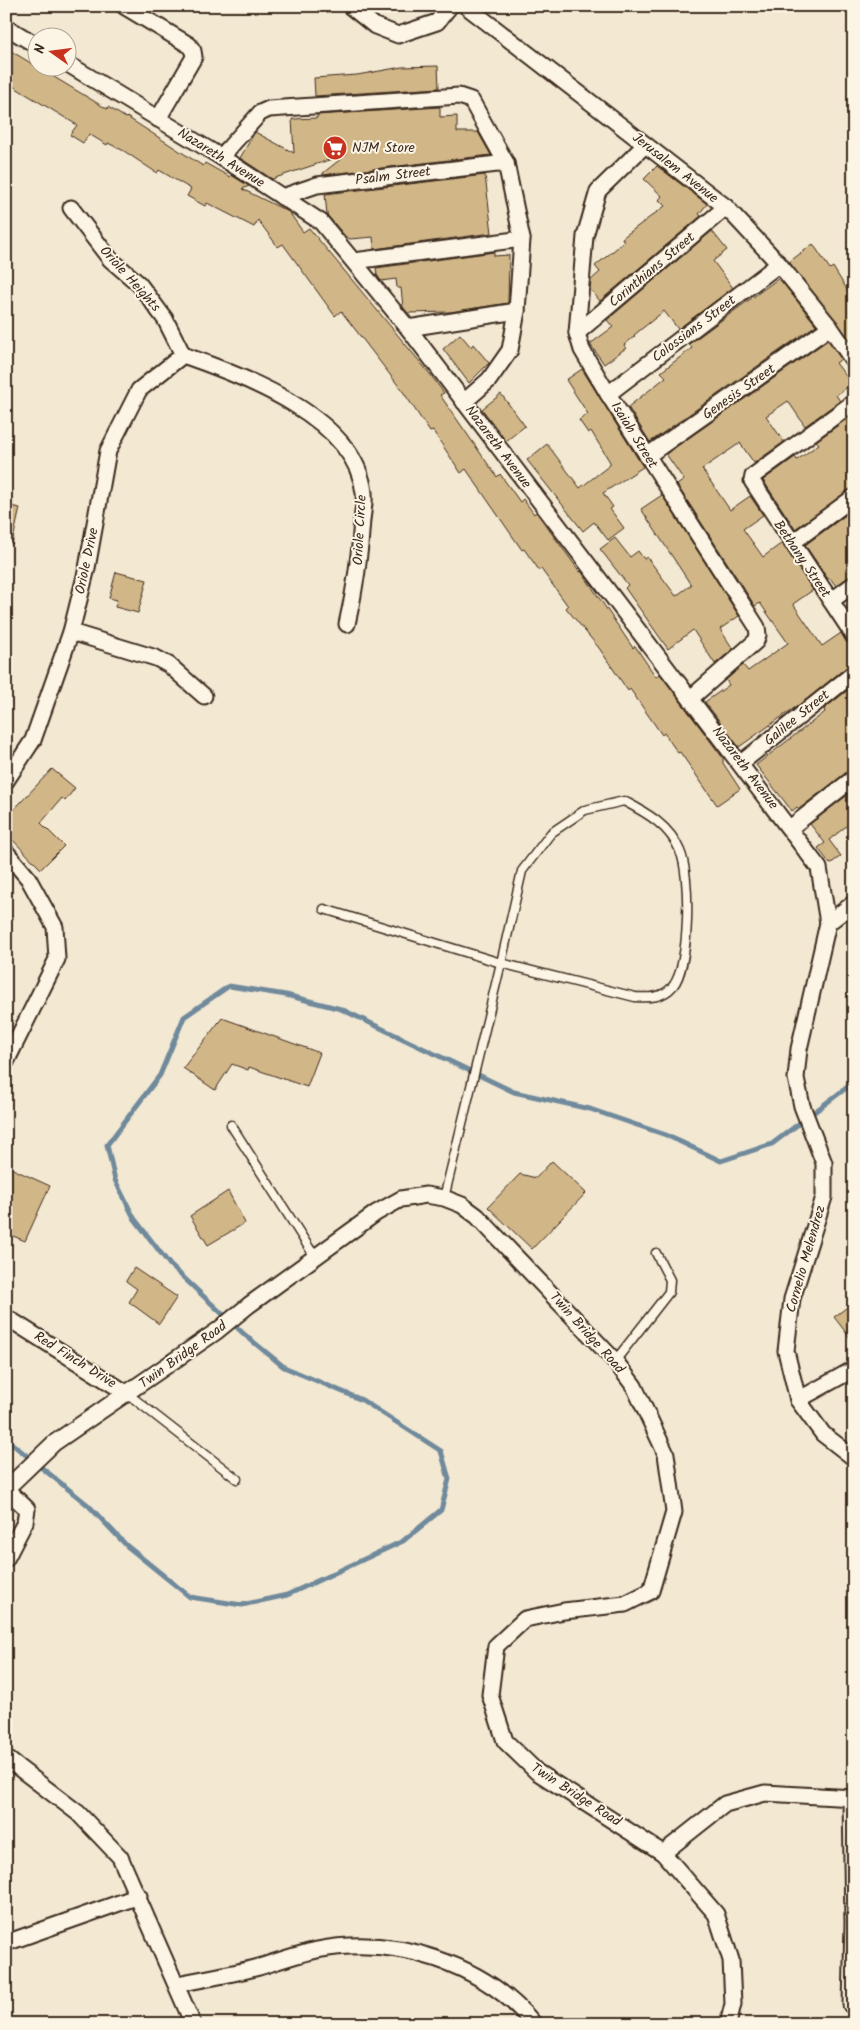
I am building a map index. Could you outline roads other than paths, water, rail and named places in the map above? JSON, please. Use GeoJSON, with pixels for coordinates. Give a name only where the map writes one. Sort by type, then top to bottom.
{"type":"FeatureCollection","features":[{"type":"Feature","properties":{"kind":"street"},"geometry":{"type":"LineString","coordinates":[[124,6],[142,11],[189,45],[193,52],[194,57],[158,119]]}},
{"type":"Feature","properties":{"kind":"street"},"geometry":{"type":"LineString","coordinates":[[350,6],[375,26],[398,35],[437,22],[450,6]]}},
{"type":"Feature","properties":{"kind":"street","name":"Jerusalem Avenue"},"geometry":{"type":"LineString","coordinates":[[466,6],[726,207],[779,264],[830,327],[854,362]]}},
{"type":"Feature","properties":{"kind":"street"},"geometry":{"type":"LineString","coordinates":[[6,27],[28,40]]}},
{"type":"Feature","properties":{"kind":"street","name":"Nazareth Avenue"},"geometry":{"type":"LineString","coordinates":[[78,70],[221,157],[321,222],[408,328],[741,763],[819,868],[828,923]]}},
{"type":"Feature","properties":{"kind":"street"},"geometry":{"type":"LineString","coordinates":[[221,157],[260,113],[269,109],[459,96],[471,100],[506,163],[522,239],[518,311],[510,350],[489,380],[464,402]]}},
{"type":"Feature","properties":{"kind":"street","name":"Isaiah Street"},"geometry":{"type":"LineString","coordinates":[[645,145],[598,190],[585,236],[577,333],[582,350],[608,394],[757,627],[756,641],[691,698]]}},
{"type":"Feature","properties":{"kind":"street","name":"Psalm Street"},"geometry":{"type":"LineString","coordinates":[[282,197],[318,185],[506,163]]}},
{"type":"Feature","properties":{"kind":"street","name":"Corinthians Street"},"geometry":{"type":"LineString","coordinates":[[577,333],[726,207]]}},
{"type":"Feature","properties":{"kind":"street","name":"Oriole Heights"},"geometry":{"type":"LineString","coordinates":[[71,208],[110,259],[138,284],[160,312],[183,355]]}},
{"type":"Feature","properties":{"kind":"street"},"geometry":{"type":"LineString","coordinates":[[354,261],[522,239]]}},
{"type":"Feature","properties":{"kind":"street","name":"Colossians Street"},"geometry":{"type":"LineString","coordinates":[[608,394],[779,264]]}},
{"type":"Feature","properties":{"kind":"street"},"geometry":{"type":"LineString","coordinates":[[408,328],[518,311]]}},
{"type":"Feature","properties":{"kind":"street","name":"Genesis Street"},"geometry":{"type":"LineString","coordinates":[[647,456],[830,327]]}},
{"type":"Feature","properties":{"kind":"street","name":"Oriole Circle"},"geometry":{"type":"LineString","coordinates":[[183,355],[269,389],[313,417],[351,454],[364,493],[356,588],[346,624]]}},
{"type":"Feature","properties":{"kind":"street","name":"Oriole Drive"},"geometry":{"type":"LineString","coordinates":[[6,781],[33,740],[71,632],[87,568],[108,451],[139,390],[183,355]]}},
{"type":"Feature","properties":{"kind":"street","name":"Bethany Street"},"geometry":{"type":"LineString","coordinates":[[854,402],[753,476],[752,481],[854,636]]}},
{"type":"Feature","properties":{"kind":"street"},"geometry":{"type":"LineString","coordinates":[[792,543],[854,497]]}},
{"type":"Feature","properties":{"kind":"street"},"geometry":{"type":"LineString","coordinates":[[830,601],[854,584]]}},
{"type":"Feature","properties":{"kind":"street"},"geometry":{"type":"LineString","coordinates":[[71,632],[156,658],[169,665],[204,696]]}},
{"type":"Feature","properties":{"kind":"street","name":"Galilee Street"},"geometry":{"type":"LineString","coordinates":[[741,763],[854,673]]}},
{"type":"Feature","properties":{"kind":"street"},"geometry":{"type":"LineString","coordinates":[[790,828],[854,778]]}},
{"type":"Feature","properties":{"kind":"street"},"geometry":{"type":"LineString","coordinates":[[6,852],[28,878],[55,927],[57,959],[6,1062]]}},
{"type":"Feature","properties":{"kind":"street"},"geometry":{"type":"LineString","coordinates":[[828,923],[854,903]]}},
{"type":"Feature","properties":{"kind":"street","name":"Cornelio Melendrez"},"geometry":{"type":"LineString","coordinates":[[828,923],[799,1049],[796,1078],[802,1106],[824,1163],[824,1198],[792,1299],[786,1351],[798,1400],[822,1434],[854,1458]]}},
{"type":"Feature","properties":{"kind":"street","name":"Twin Bridge Road"},"geometry":{"type":"LineString","coordinates":[[9,1487],[54,1443],[128,1394],[217,1331],[315,1256],[376,1213],[401,1200],[426,1195],[444,1198],[462,1205],[477,1216],[615,1361],[634,1386],[666,1454],[674,1512],[651,1591],[625,1604],[574,1610],[524,1619],[496,1646],[490,1695],[505,1741],[537,1772],[663,1853],[716,1914],[731,1960],[733,2004],[728,2024]]}},
{"type":"Feature","properties":{"kind":"street","name":"Red Finch Drive"},"geometry":{"type":"LineString","coordinates":[[6,1317],[128,1394]]}},
{"type":"Feature","properties":{"kind":"street"},"geometry":{"type":"LineString","coordinates":[[798,1400],[854,1369]]}},
{"type":"Feature","properties":{"kind":"street"},"geometry":{"type":"LineString","coordinates":[[6,1559],[25,1522],[26,1509],[9,1487]]}},
{"type":"Feature","properties":{"kind":"street"},"geometry":{"type":"LineString","coordinates":[[6,1758],[78,1813],[120,1857],[139,1896],[193,2024]]}},
{"type":"Feature","properties":{"kind":"street"},"geometry":{"type":"LineString","coordinates":[[663,1853],[725,1804],[765,1793],[852,1798],[853,1924],[851,2005]]}},
{"type":"Feature","properties":{"kind":"street"},"geometry":{"type":"LineString","coordinates":[[6,1943],[139,1896]]}},
{"type":"Feature","properties":{"kind":"street"},"geometry":{"type":"LineString","coordinates":[[177,1984],[225,1975],[318,1950],[356,1947],[400,1950],[455,1964],[502,1992],[534,2024]]}},
{"type":"Feature","properties":{"kind":"lane"},"geometry":{"type":"LineString","coordinates":[[324,909],[501,963],[634,997],[656,998],[673,986],[683,961],[688,892],[680,851],[657,819],[624,801],[585,810],[551,833],[522,871],[501,963],[444,1198]]}},
{"type":"Feature","properties":{"kind":"lane"},"geometry":{"type":"LineString","coordinates":[[231,1125],[315,1256]]}},
{"type":"Feature","properties":{"kind":"lane"},"geometry":{"type":"LineString","coordinates":[[615,1361],[669,1292],[670,1280],[656,1253]]}},
{"type":"Feature","properties":{"kind":"lane","name":"Red Finch Drive"},"geometry":{"type":"LineString","coordinates":[[128,1394],[237,1479]]}},
{"type":"Feature","properties":{"kind":"waterway"},"geometry":{"type":"LineString","coordinates":[[6,1439],[88,1505],[127,1546],[190,1597],[242,1605],[287,1595],[403,1541],[441,1510],[449,1479],[441,1451],[362,1400],[284,1367],[245,1335],[170,1265],[134,1218],[115,1180],[107,1145],[160,1075],[184,1017],[229,986],[286,995],[341,1009],[514,1092],[590,1109],[666,1135],[721,1161],[772,1144],[854,1082]]}},
{"type":"Feature","properties":{"kind":"place","name":"NJM Store"},"geometry":{"type":"Point","coordinates":[335,148]}}]}
